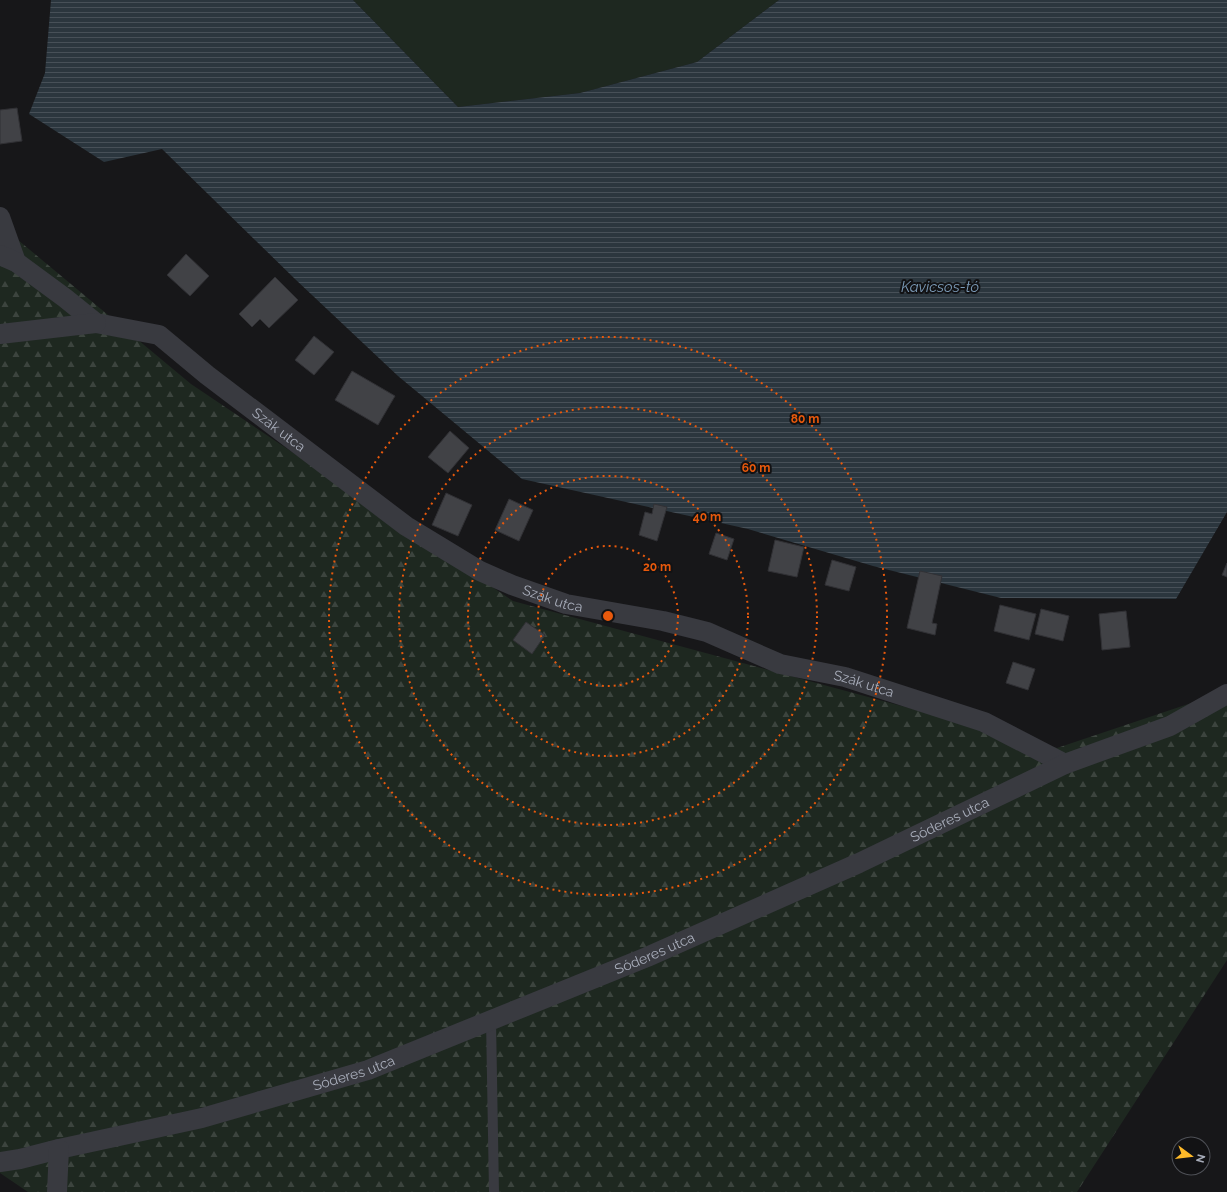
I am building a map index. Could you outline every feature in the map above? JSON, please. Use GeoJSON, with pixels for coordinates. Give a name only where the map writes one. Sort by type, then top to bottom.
{"type":"FeatureCollection","features":[{"type":"Feature","properties":{"kind":"street"},"geometry":{"type":"LineString","coordinates":[[0,217],[8,258]]}},
{"type":"Feature","properties":{"kind":"street","name":"Szák utca"},"geometry":{"type":"LineString","coordinates":[[8,258],[65,298],[96,323]]}},
{"type":"Feature","properties":{"kind":"street","name":"Szák utca"},"geometry":{"type":"LineString","coordinates":[[0,334],[96,323],[159,335],[207,375],[406,526],[480,571],[512,585],[566,604],[663,621],[707,632],[780,664],[845,677],[984,722],[1065,764]]}},
{"type":"Feature","properties":{"kind":"street","name":"Sóderes utca"},"geometry":{"type":"LineString","coordinates":[[0,1162],[20,1159],[202,1118],[368,1070],[647,957],[851,867],[1065,764],[1170,726],[1227,694]]}},
{"type":"Feature","properties":{"kind":"street"},"geometry":{"type":"LineString","coordinates":[[57,1192],[59,1149]]}},
{"type":"Feature","properties":{"kind":"lane"},"geometry":{"type":"LineString","coordinates":[[491,1020],[494,1192]]}},
{"type":"Feature","properties":{"kind":"green space"},"geometry":{"type":"Polygon","coordinates":[[[353,0],[779,0],[697,62],[580,93],[458,107],[353,0]]]}},
{"type":"Feature","properties":{"kind":"green space"},"geometry":{"type":"Polygon","coordinates":[[[0,225],[191,384],[513,601],[1057,748],[1227,691],[1227,960],[1077,1192],[28,1192],[0,1173],[0,225]]]}},
{"type":"Feature","properties":{"kind":"water","name":"Kavicsos-tó"},"geometry":{"type":"Polygon","coordinates":[[[51,0],[353,0],[458,107],[580,93],[697,62],[779,0],[1227,0],[1227,512],[1176,599],[1001,598],[873,566],[748,529],[522,479],[398,376],[295,279],[162,149],[104,162],[29,114],[45,73],[51,0]]]}},
{"type":"Feature","properties":{"kind":"building"},"geometry":{"type":"Polygon","coordinates":[[[17,108],[22,141],[0,144],[0,110],[17,108]]]}},
{"type":"Feature","properties":{"kind":"building"},"geometry":{"type":"Polygon","coordinates":[[[186,254],[209,276],[190,296],[167,275],[186,254]]]}},
{"type":"Feature","properties":{"kind":"building"},"geometry":{"type":"Polygon","coordinates":[[[275,277],[298,300],[269,328],[260,319],[252,327],[239,314],[275,277]]]}},
{"type":"Feature","properties":{"kind":"building"},"geometry":{"type":"Polygon","coordinates":[[[314,336],[334,352],[314,375],[295,360],[314,336]]]}},
{"type":"Feature","properties":{"kind":"building"},"geometry":{"type":"Polygon","coordinates":[[[352,371],[395,396],[378,425],[335,400],[352,371]]]}},
{"type":"Feature","properties":{"kind":"building"},"geometry":{"type":"Polygon","coordinates":[[[450,431],[469,448],[448,473],[428,457],[450,431]]]}},
{"type":"Feature","properties":{"kind":"building"},"geometry":{"type":"Polygon","coordinates":[[[446,493],[472,505],[458,536],[432,525],[446,493]]]}},
{"type":"Feature","properties":{"kind":"building"},"geometry":{"type":"Polygon","coordinates":[[[509,499],[533,510],[519,541],[495,530],[509,499]]]}},
{"type":"Feature","properties":{"kind":"building"},"geometry":{"type":"Polygon","coordinates":[[[654,504],[667,507],[657,541],[639,535],[645,512],[652,514],[654,504]]]}},
{"type":"Feature","properties":{"kind":"building"},"geometry":{"type":"Polygon","coordinates":[[[716,533],[734,539],[727,560],[709,554],[716,533]]]}},
{"type":"Feature","properties":{"kind":"building"},"geometry":{"type":"Polygon","coordinates":[[[775,540],[804,547],[797,577],[768,571],[775,540]]]}},
{"type":"Feature","properties":{"kind":"building"},"geometry":{"type":"Polygon","coordinates":[[[832,560],[856,567],[849,591],[825,585],[832,560]]]}},
{"type":"Feature","properties":{"kind":"building"},"geometry":{"type":"Polygon","coordinates":[[[1227,563],[1227,577],[1222,575],[1227,563]]]}},
{"type":"Feature","properties":{"kind":"building"},"geometry":{"type":"Polygon","coordinates":[[[920,571],[942,576],[932,623],[937,624],[935,635],[907,628],[920,571]]]}},
{"type":"Feature","properties":{"kind":"building"},"geometry":{"type":"Polygon","coordinates":[[[1000,605],[1036,614],[1029,640],[994,631],[1000,605]]]}},
{"type":"Feature","properties":{"kind":"building"},"geometry":{"type":"Polygon","coordinates":[[[1041,609],[1069,616],[1063,641],[1035,634],[1041,609]]]}},
{"type":"Feature","properties":{"kind":"building"},"geometry":{"type":"Polygon","coordinates":[[[1126,611],[1130,647],[1102,650],[1099,614],[1126,611]]]}},
{"type":"Feature","properties":{"kind":"building"},"geometry":{"type":"Polygon","coordinates":[[[526,622],[545,635],[532,654],[513,640],[526,622]]]}},
{"type":"Feature","properties":{"kind":"building"},"geometry":{"type":"Polygon","coordinates":[[[1013,662],[1035,669],[1028,690],[1006,683],[1013,662]]]}}]}
